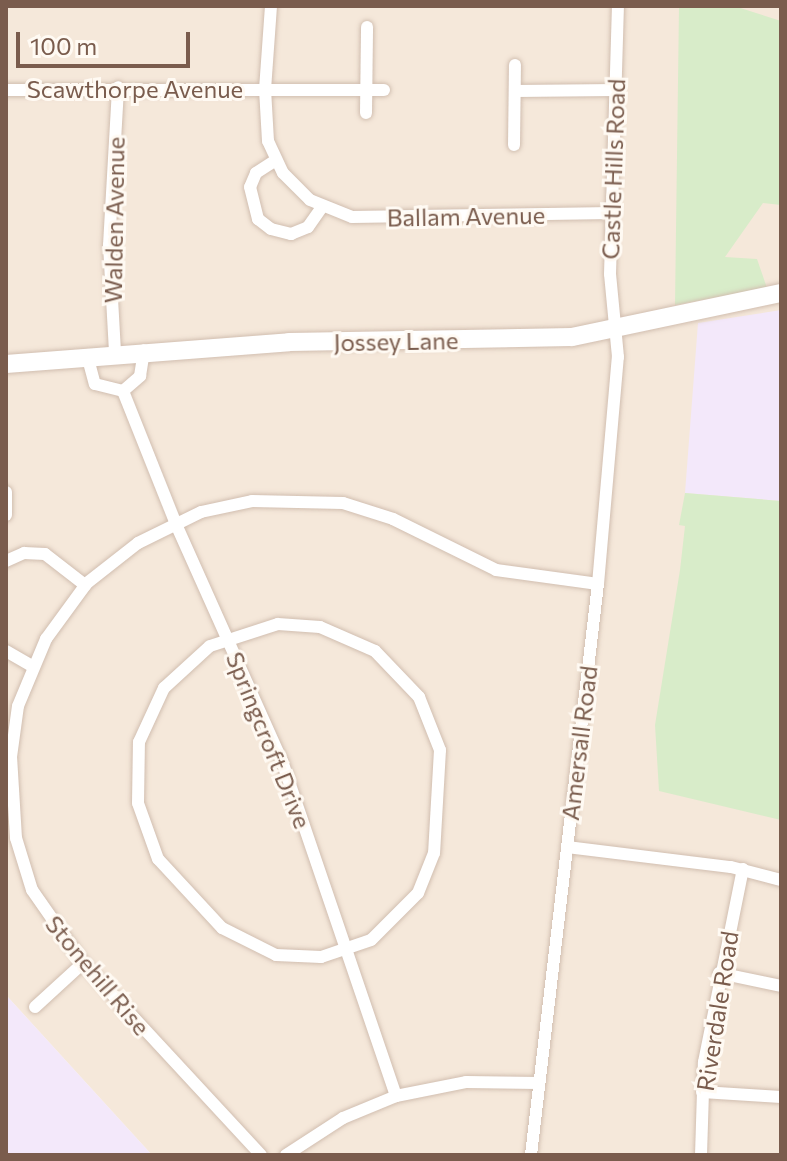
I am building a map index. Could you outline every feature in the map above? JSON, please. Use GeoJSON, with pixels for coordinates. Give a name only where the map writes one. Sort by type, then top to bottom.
{"type":"FeatureCollection","features":[{"type":"Feature","properties":{"kind":"street","name":"Castle Hills Road"},"geometry":{"type":"LineString","coordinates":[[617,331],[610,274],[618,6]]}},
{"type":"Feature","properties":{"kind":"street","name":"Ballam Avenue"},"geometry":{"type":"LineString","coordinates":[[269,8],[265,89],[268,141],[276,160],[296,188],[322,207],[352,217],[612,213]]}},
{"type":"Feature","properties":{"kind":"street"},"geometry":{"type":"LineString","coordinates":[[366,113],[367,27]]}},
{"type":"Feature","properties":{"kind":"street"},"geometry":{"type":"LineString","coordinates":[[514,145],[515,65]]}},
{"type":"Feature","properties":{"kind":"street","name":"Scawthorpe Avenue"},"geometry":{"type":"LineString","coordinates":[[6,90],[118,87],[384,90]]}},
{"type":"Feature","properties":{"kind":"street","name":"Walden Avenue"},"geometry":{"type":"LineString","coordinates":[[115,352],[109,245],[118,87]]}},
{"type":"Feature","properties":{"kind":"street"},"geometry":{"type":"LineString","coordinates":[[515,91],[616,90]]}},
{"type":"Feature","properties":{"kind":"street"},"geometry":{"type":"LineString","coordinates":[[276,160],[256,173],[250,187],[258,219],[291,234],[308,227],[322,207]]}},
{"type":"Feature","properties":{"kind":"street","name":"Jossey Lane"},"geometry":{"type":"LineString","coordinates":[[6,364],[144,350],[520,340],[617,331],[781,293]]}},
{"type":"Feature","properties":{"kind":"street","name":"Amersall Road"},"geometry":{"type":"LineString","coordinates":[[531,1155],[598,584],[617,331]]}},
{"type":"Feature","properties":{"kind":"street"},"geometry":{"type":"LineString","coordinates":[[87,355],[95,384],[123,391],[140,376],[144,350]]}},
{"type":"Feature","properties":{"kind":"street","name":"Springcroft Drive"},"geometry":{"type":"LineString","coordinates":[[123,391],[175,522],[282,761],[396,1096]]}},
{"type":"Feature","properties":{"kind":"street"},"geometry":{"type":"LineString","coordinates":[[6,492],[6,515]]}},
{"type":"Feature","properties":{"kind":"street","name":"Stonehill Rise"},"geometry":{"type":"LineString","coordinates":[[261,1155],[83,963],[32,890],[9,807],[13,738],[32,666],[62,613],[85,585],[138,543],[175,522],[252,501],[343,503],[393,519],[496,570],[598,584]]}},
{"type":"Feature","properties":{"kind":"street"},"geometry":{"type":"LineString","coordinates":[[7,560],[24,553],[45,554],[85,585]]}},
{"type":"Feature","properties":{"kind":"street"},"geometry":{"type":"LineString","coordinates":[[278,624],[320,627],[356,640],[407,681],[438,738],[441,778],[429,871],[405,912],[371,940],[346,951],[300,958],[241,942],[173,878],[141,821],[136,762],[154,704],[184,665],[227,638],[278,624]]}},
{"type":"Feature","properties":{"kind":"street"},"geometry":{"type":"LineString","coordinates":[[6,651],[32,666]]}},
{"type":"Feature","properties":{"kind":"street"},"geometry":{"type":"LineString","coordinates":[[567,847],[743,869],[781,880]]}},
{"type":"Feature","properties":{"kind":"street","name":"Riverdale Road"},"geometry":{"type":"LineString","coordinates":[[701,1155],[702,1092],[719,973],[743,869]]}},
{"type":"Feature","properties":{"kind":"street"},"geometry":{"type":"LineString","coordinates":[[35,1007],[83,963]]}},
{"type":"Feature","properties":{"kind":"street"},"geometry":{"type":"LineString","coordinates":[[719,973],[781,986]]}},
{"type":"Feature","properties":{"kind":"street"},"geometry":{"type":"LineString","coordinates":[[286,1155],[343,1118],[396,1096],[466,1082],[538,1083]]}},
{"type":"Feature","properties":{"kind":"street"},"geometry":{"type":"LineString","coordinates":[[702,1092],[781,1097]]}},
{"type":"Feature","properties":{"kind":"shaded area"},"geometry":{"type":"Polygon","coordinates":[[[6,6],[781,6],[781,1155],[152,1155],[6,995],[6,6]]]}},
{"type":"Feature","properties":{"kind":"shaded area"},"geometry":{"type":"Polygon","coordinates":[[[781,310],[781,501],[685,493],[698,323],[781,310]]]}},
{"type":"Feature","properties":{"kind":"shaded area"},"geometry":{"type":"Polygon","coordinates":[[[6,995],[152,1155],[6,1155],[6,995]]]}},
{"type":"Feature","properties":{"kind":"green space"},"geometry":{"type":"Polygon","coordinates":[[[679,6],[734,6],[781,21],[781,205],[763,203],[725,257],[757,259],[767,288],[675,305],[679,6]]]}},
{"type":"Feature","properties":{"kind":"green space"},"geometry":{"type":"Polygon","coordinates":[[[685,493],[781,501],[781,820],[659,791],[655,725],[680,570],[685,526],[679,525],[685,493]]]}}]}
